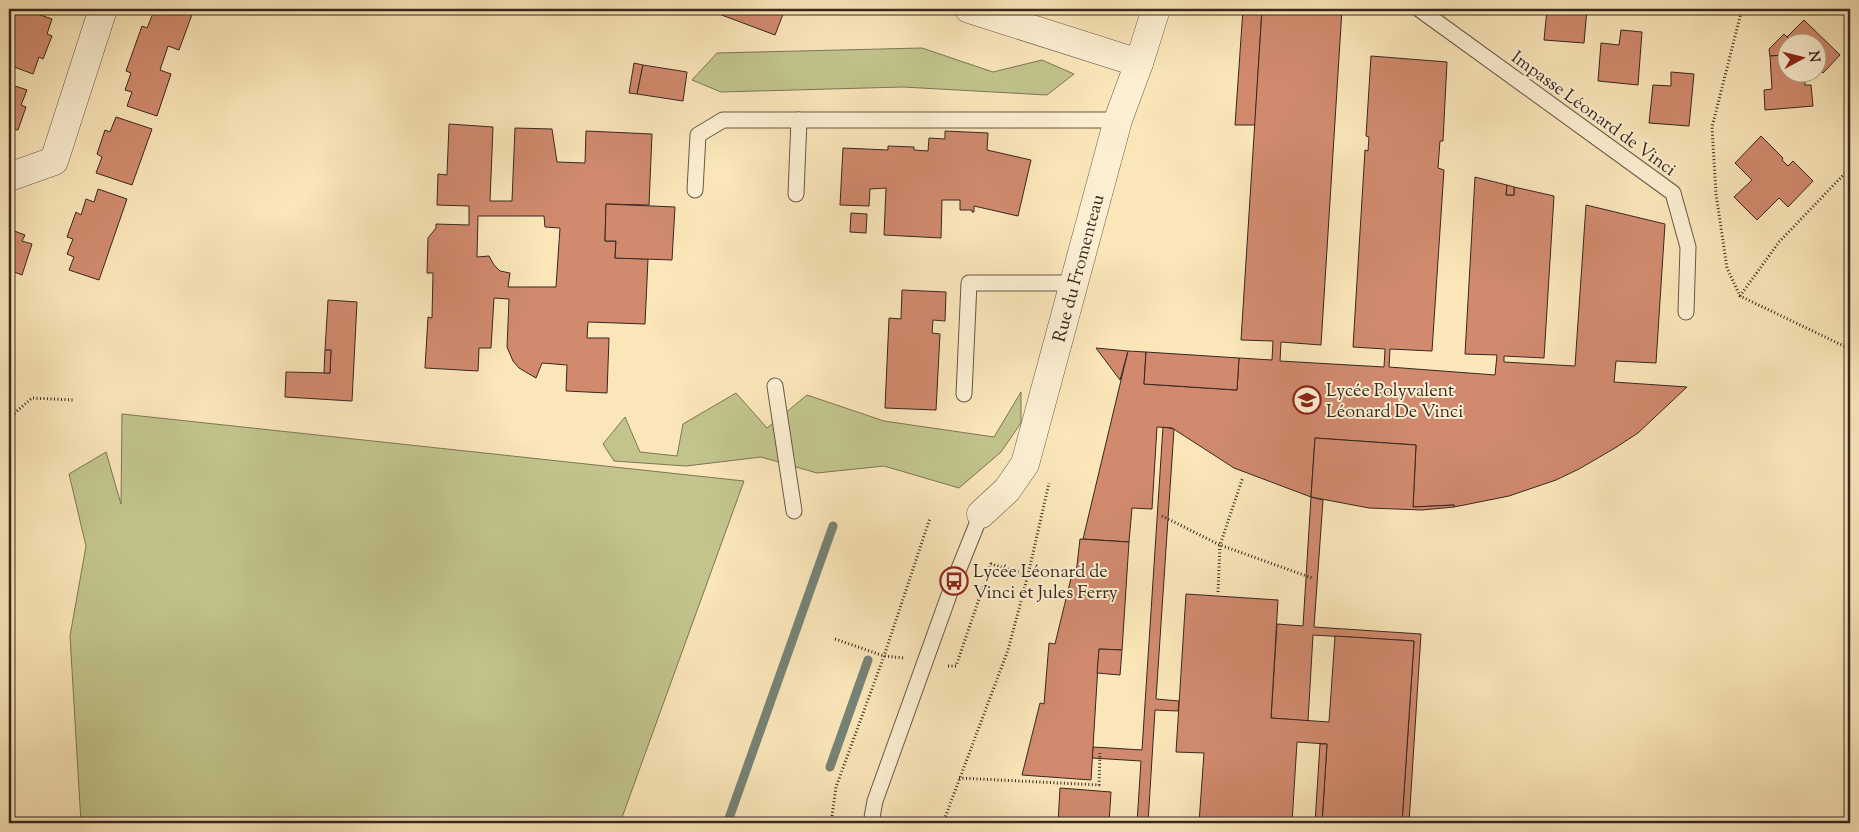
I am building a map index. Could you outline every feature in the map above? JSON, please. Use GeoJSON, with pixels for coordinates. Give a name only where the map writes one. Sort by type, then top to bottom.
{"type":"FeatureCollection","features":[{"type":"Feature","properties":{"kind":"street"},"geometry":{"type":"LineString","coordinates":[[9,177],[54,161],[103,9]]}},
{"type":"Feature","properties":{"kind":"street"},"geometry":{"type":"LineString","coordinates":[[969,9],[1139,63]]}},
{"type":"Feature","properties":{"kind":"street","name":"Rue du Fromenteau"},"geometry":{"type":"LineString","coordinates":[[981,514],[1007,490],[1025,464],[1118,120],[1156,9]]}},
{"type":"Feature","properties":{"kind":"lane","name":"Impasse Léonard de Vinci"},"geometry":{"type":"LineString","coordinates":[[1419,9],[1673,193],[1688,247],[1686,312]]}},
{"type":"Feature","properties":{"kind":"lane"},"geometry":{"type":"LineString","coordinates":[[695,190],[698,135],[722,120],[1118,120]]}},
{"type":"Feature","properties":{"kind":"lane"},"geometry":{"type":"LineString","coordinates":[[796,194],[800,120]]}},
{"type":"Feature","properties":{"kind":"lane"},"geometry":{"type":"LineString","coordinates":[[964,394],[969,283],[1073,283]]}},
{"type":"Feature","properties":{"kind":"lane"},"geometry":{"type":"LineString","coordinates":[[775,386],[794,511]]}},
{"type":"Feature","properties":{"kind":"lane"},"geometry":{"type":"LineString","coordinates":[[871,823],[875,801],[923,666],[981,514]]}},
{"type":"Feature","properties":{"kind":"path"},"geometry":{"type":"LineString","coordinates":[[1742,9],[1712,127],[1716,194],[1727,268],[1740,296],[1850,349]]}},
{"type":"Feature","properties":{"kind":"path"},"geometry":{"type":"LineString","coordinates":[[1740,296],[1779,242],[1850,168]]}},
{"type":"Feature","properties":{"kind":"path"},"geometry":{"type":"LineString","coordinates":[[9,418],[32,398],[74,400]]}},
{"type":"Feature","properties":{"kind":"path"},"geometry":{"type":"LineString","coordinates":[[1218,592],[1220,545],[1243,477]]}},
{"type":"Feature","properties":{"kind":"path"},"geometry":{"type":"LineString","coordinates":[[1162,516],[1220,545],[1312,578]]}},
{"type":"Feature","properties":{"kind":"path"},"geometry":{"type":"LineString","coordinates":[[830,823],[836,787],[884,656],[930,518]]}},
{"type":"Feature","properties":{"kind":"path"},"geometry":{"type":"LineString","coordinates":[[943,823],[1008,650],[1028,575]]}},
{"type":"Feature","properties":{"kind":"path"},"geometry":{"type":"LineString","coordinates":[[959,778],[1099,785],[1100,753]]}},
{"type":"Feature","properties":{"kind":"green space"},"geometry":{"type":"Polygon","coordinates":[[[922,48],[993,72],[1042,60],[1074,74],[1047,95],[903,87],[721,92],[692,80],[717,53],[922,48]]]}},
{"type":"Feature","properties":{"kind":"green space"},"geometry":{"type":"Polygon","coordinates":[[[1021,392],[1021,423],[1001,452],[959,488],[884,466],[817,473],[761,457],[686,466],[614,461],[603,444],[625,417],[640,452],[677,456],[683,424],[736,393],[767,428],[807,395],[884,421],[994,437],[1021,392]]]}},
{"type":"Feature","properties":{"kind":"green space"},"geometry":{"type":"Polygon","coordinates":[[[122,414],[744,481],[620,823],[81,823],[70,636],[86,546],[69,474],[106,452],[121,504],[122,414]]]}},
{"type":"Feature","properties":{"kind":"building"},"geometry":{"type":"Polygon","coordinates":[[[16,9],[23,9],[52,19],[47,34],[52,36],[43,59],[39,57],[33,74],[9,65],[9,27],[16,9]]]}},
{"type":"Feature","properties":{"kind":"building"},"geometry":{"type":"Polygon","coordinates":[[[162,9],[194,9],[179,50],[168,46],[160,70],[171,74],[157,116],[127,106],[132,92],[125,90],[131,73],[126,71],[142,26],[147,28],[154,11],[160,13],[162,9]]]}},
{"type":"Feature","properties":{"kind":"building"},"geometry":{"type":"Polygon","coordinates":[[[711,9],[785,9],[775,35],[711,11],[711,9]]]}},
{"type":"Feature","properties":{"kind":"building"},"geometry":{"type":"Polygon","coordinates":[[[1243,9],[1262,9],[1255,125],[1235,125],[1243,9]]]}},
{"type":"Feature","properties":{"kind":"building"},"geometry":{"type":"Polygon","coordinates":[[[1262,9],[1342,9],[1321,345],[1281,342],[1280,361],[1384,367],[1385,349],[1353,347],[1365,150],[1368,151],[1369,137],[1366,136],[1371,56],[1447,62],[1443,141],[1440,141],[1438,168],[1444,170],[1432,351],[1390,349],[1389,367],[1495,375],[1497,355],[1465,354],[1475,177],[1507,185],[1506,195],[1514,195],[1514,187],[1554,196],[1544,358],[1504,356],[1504,362],[1575,366],[1586,205],[1665,224],[1656,363],[1616,361],[1614,382],[1687,387],[1638,433],[1579,469],[1556,480],[1509,496],[1454,507],[1454,505],[1413,507],[1416,445],[1315,438],[1311,497],[1234,468],[1172,428],[1157,427],[1152,509],[1132,508],[1129,542],[1083,539],[1128,351],[1146,352],[1144,384],[1237,390],[1239,358],[1272,360],[1273,341],[1241,340],[1262,9]]]}},
{"type":"Feature","properties":{"kind":"building"},"geometry":{"type":"Polygon","coordinates":[[[1547,9],[1587,9],[1584,43],[1544,40],[1547,9]]]}},
{"type":"Feature","properties":{"kind":"building"},"geometry":{"type":"Polygon","coordinates":[[[1804,20],[1816,32],[1792,32],[1804,20]]]}},
{"type":"Feature","properties":{"kind":"building"},"geometry":{"type":"Polygon","coordinates":[[[1621,30],[1642,32],[1638,85],[1598,81],[1601,43],[1619,45],[1621,30]]]}},
{"type":"Feature","properties":{"kind":"building"},"geometry":{"type":"Polygon","coordinates":[[[1826,41],[1840,55],[1826,70],[1826,41]]]}},
{"type":"Feature","properties":{"kind":"building"},"geometry":{"type":"Polygon","coordinates":[[[1776,42],[1776,56],[1770,56],[1769,49],[1776,42]]]}},
{"type":"Feature","properties":{"kind":"building"},"geometry":{"type":"Polygon","coordinates":[[[1770,56],[1776,56],[1776,82],[1805,82],[1805,85],[1811,85],[1813,106],[1765,110],[1764,90],[1772,89],[1770,56]]]}},
{"type":"Feature","properties":{"kind":"building"},"geometry":{"type":"Polygon","coordinates":[[[634,63],[643,65],[637,94],[629,93],[634,63]]]}},
{"type":"Feature","properties":{"kind":"building"},"geometry":{"type":"Polygon","coordinates":[[[643,65],[687,72],[683,101],[637,94],[643,65]]]}},
{"type":"Feature","properties":{"kind":"building"},"geometry":{"type":"Polygon","coordinates":[[[1671,72],[1694,74],[1689,126],[1649,123],[1653,85],[1671,86],[1671,72]]]}},
{"type":"Feature","properties":{"kind":"building"},"geometry":{"type":"Polygon","coordinates":[[[9,84],[27,90],[21,105],[26,107],[18,130],[13,129],[9,141],[9,84]]]}},
{"type":"Feature","properties":{"kind":"building"},"geometry":{"type":"Polygon","coordinates":[[[116,117],[152,129],[132,185],[96,173],[102,157],[97,154],[105,130],[110,132],[116,117]]]}},
{"type":"Feature","properties":{"kind":"building"},"geometry":{"type":"Polygon","coordinates":[[[449,124],[493,127],[490,201],[512,201],[515,128],[552,129],[557,162],[585,163],[586,131],[652,134],[649,205],[606,204],[605,241],[616,241],[615,258],[648,259],[645,324],[588,322],[587,338],[609,338],[607,393],[566,391],[567,365],[542,363],[536,378],[519,368],[513,361],[507,347],[509,299],[494,298],[491,348],[479,348],[478,371],[425,368],[428,317],[432,318],[433,273],[427,273],[428,238],[436,228],[436,224],[469,225],[469,206],[437,205],[438,174],[447,175],[449,124]],[[478,216],[477,257],[489,256],[500,271],[510,273],[508,287],[556,287],[560,228],[545,227],[544,216],[478,216]]]}},
{"type":"Feature","properties":{"kind":"building"},"geometry":{"type":"Polygon","coordinates":[[[945,131],[988,133],[987,150],[1031,160],[1018,216],[974,206],[974,212],[972,210],[960,210],[960,200],[942,200],[941,238],[884,235],[886,188],[870,189],[869,206],[840,205],[843,148],[888,150],[888,146],[914,147],[914,150],[928,151],[929,138],[945,139],[945,131]]]}},
{"type":"Feature","properties":{"kind":"building"},"geometry":{"type":"Polygon","coordinates":[[[1761,136],[1783,158],[1782,160],[1788,166],[1793,161],[1813,181],[1788,207],[1779,198],[1757,220],[1734,197],[1752,180],[1735,163],[1761,136]]]}},
{"type":"Feature","properties":{"kind":"building"},"geometry":{"type":"Polygon","coordinates":[[[1507,185],[1514,187],[1514,195],[1506,195],[1507,185]]]}},
{"type":"Feature","properties":{"kind":"building"},"geometry":{"type":"Polygon","coordinates":[[[98,189],[127,199],[99,280],[69,270],[74,257],[67,254],[73,239],[67,237],[76,212],[81,215],[86,199],[94,202],[98,189]]]}},
{"type":"Feature","properties":{"kind":"building"},"geometry":{"type":"Polygon","coordinates":[[[606,204],[675,207],[672,260],[615,258],[616,241],[605,241],[606,204]]]}},
{"type":"Feature","properties":{"kind":"building"},"geometry":{"type":"Polygon","coordinates":[[[851,213],[867,214],[866,233],[850,232],[851,213]]]}},
{"type":"Feature","properties":{"kind":"building"},"geometry":{"type":"Polygon","coordinates":[[[9,229],[25,235],[22,241],[32,244],[22,275],[9,270],[9,229]]]}},
{"type":"Feature","properties":{"kind":"building"},"geometry":{"type":"Polygon","coordinates":[[[902,290],[946,292],[945,321],[933,320],[932,333],[940,334],[936,410],[885,408],[889,318],[901,319],[902,290]]]}},
{"type":"Feature","properties":{"kind":"building"},"geometry":{"type":"Polygon","coordinates":[[[328,300],[357,302],[352,401],[285,397],[286,372],[330,373],[331,350],[325,350],[328,300]]]}},
{"type":"Feature","properties":{"kind":"building"},"geometry":{"type":"Polygon","coordinates":[[[1096,348],[1128,351],[1120,380],[1096,348]]]}},
{"type":"Feature","properties":{"kind":"building"},"geometry":{"type":"Polygon","coordinates":[[[325,350],[331,350],[330,373],[324,373],[325,350]]]}},
{"type":"Feature","properties":{"kind":"building"},"geometry":{"type":"Polygon","coordinates":[[[1146,352],[1239,358],[1237,390],[1144,384],[1146,352]]]}},
{"type":"Feature","properties":{"kind":"building"},"geometry":{"type":"Polygon","coordinates":[[[1163,427],[1174,429],[1156,699],[1179,701],[1178,711],[1155,710],[1148,823],[1137,823],[1141,761],[1092,758],[1093,747],[1142,750],[1163,427]]]}},
{"type":"Feature","properties":{"kind":"building"},"geometry":{"type":"Polygon","coordinates":[[[1315,438],[1416,445],[1413,507],[1454,505],[1454,507],[1422,510],[1369,508],[1311,497],[1315,438]]]}},
{"type":"Feature","properties":{"kind":"building"},"geometry":{"type":"Polygon","coordinates":[[[1311,497],[1323,500],[1314,627],[1421,634],[1409,823],[1402,823],[1414,641],[1313,635],[1308,721],[1271,718],[1277,624],[1303,626],[1311,497]]]}},
{"type":"Feature","properties":{"kind":"building"},"geometry":{"type":"Polygon","coordinates":[[[1080,539],[1129,542],[1122,650],[1099,649],[1091,780],[1022,775],[1040,703],[1044,704],[1049,643],[1055,644],[1072,574],[1076,574],[1080,539]]]}},
{"type":"Feature","properties":{"kind":"building"},"geometry":{"type":"Polygon","coordinates":[[[1186,594],[1278,600],[1271,718],[1329,722],[1335,636],[1414,641],[1402,823],[1322,823],[1327,744],[1297,742],[1292,823],[1199,823],[1204,753],[1176,752],[1186,594]]]}},
{"type":"Feature","properties":{"kind":"building"},"geometry":{"type":"Polygon","coordinates":[[[1099,649],[1122,650],[1120,675],[1097,673],[1099,649]]]}},
{"type":"Feature","properties":{"kind":"building"},"geometry":{"type":"Polygon","coordinates":[[[1320,744],[1327,744],[1322,823],[1315,823],[1320,744]]]}},
{"type":"Feature","properties":{"kind":"building"},"geometry":{"type":"Polygon","coordinates":[[[1060,788],[1111,792],[1109,823],[1058,823],[1060,788]]]}},
{"type":"Feature","properties":{"kind":"waterway"},"geometry":{"type":"LineString","coordinates":[[728,821],[833,526]]}},
{"type":"Feature","properties":{"kind":"waterway"},"geometry":{"type":"LineString","coordinates":[[830,767],[868,660]]}},
{"type":"Feature","properties":{"kind":"place","name":"Lycée Polyvalent Léonard De Vinci"},"geometry":{"type":"Point","coordinates":[1307,400]}},
{"type":"Feature","properties":{"kind":"place","name":"Lycée Léonard de Vinci et Jules Ferry"},"geometry":{"type":"Point","coordinates":[954,581]}}]}
